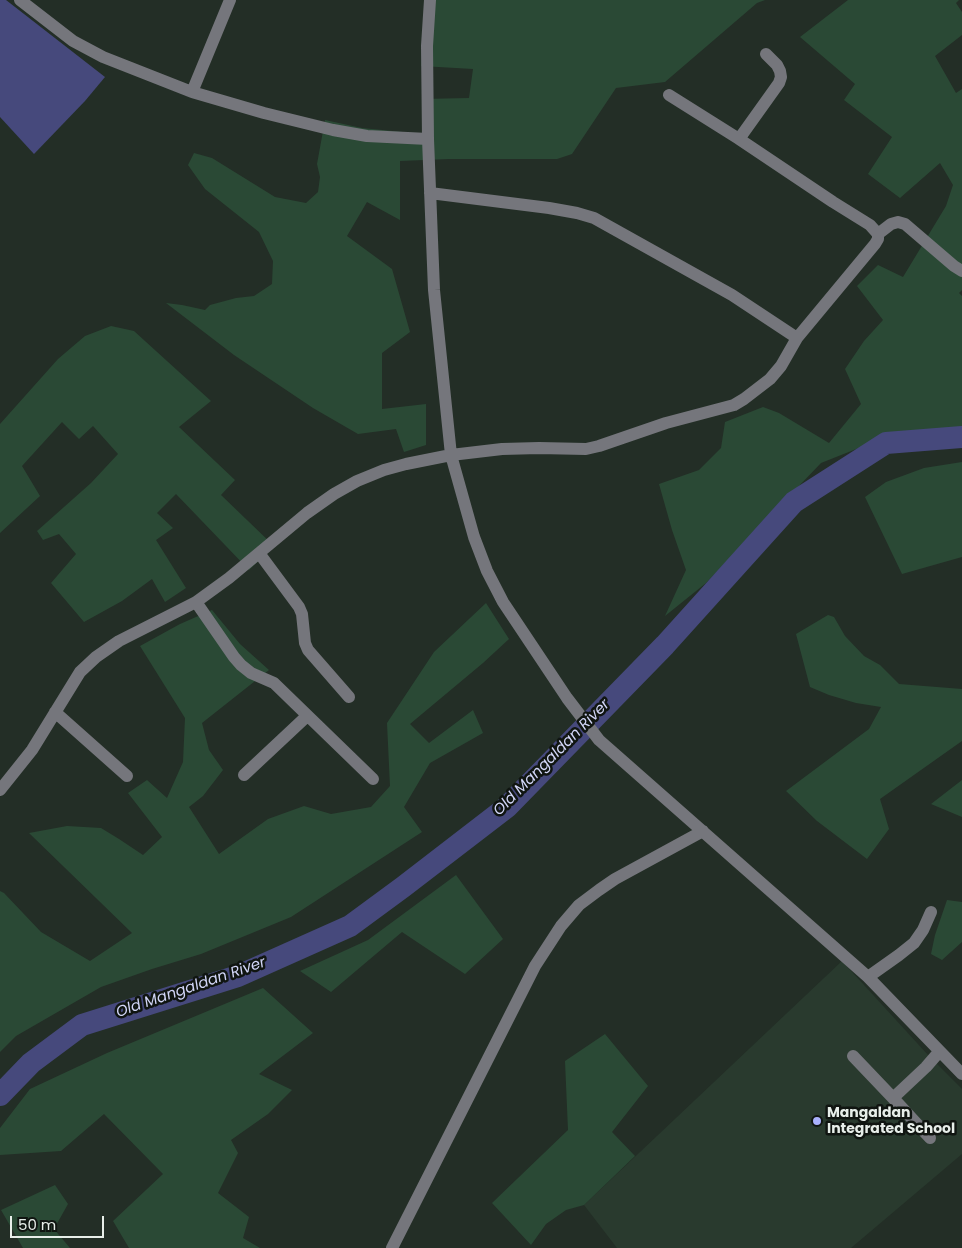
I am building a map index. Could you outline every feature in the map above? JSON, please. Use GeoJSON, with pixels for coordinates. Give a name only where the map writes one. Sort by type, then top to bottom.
{"type":"FeatureCollection","features":[{"type":"Feature","properties":{"kind":"street"},"geometry":{"type":"LineString","coordinates":[[20,0],[80,45],[103,57],[192,92],[264,113],[333,130],[367,136],[428,139]]}},
{"type":"Feature","properties":{"kind":"street"},"geometry":{"type":"LineString","coordinates":[[192,92],[230,0]]}},
{"type":"Feature","properties":{"kind":"street"},"geometry":{"type":"LineString","coordinates":[[430,0],[427,46],[428,139],[434,290],[451,455],[474,537],[487,570],[503,602],[567,698],[599,740],[868,977],[962,1074]]}},
{"type":"Feature","properties":{"kind":"street"},"geometry":{"type":"LineString","coordinates":[[739,139],[779,83],[781,77],[777,65],[766,54]]}},
{"type":"Feature","properties":{"kind":"street"},"geometry":{"type":"LineString","coordinates":[[669,95],[870,225],[878,234]]}},
{"type":"Feature","properties":{"kind":"street"},"geometry":{"type":"LineString","coordinates":[[430,192],[549,208],[594,218],[732,295],[797,338]]}},
{"type":"Feature","properties":{"kind":"street"},"geometry":{"type":"LineString","coordinates":[[0,790],[32,750],[80,672],[96,657],[119,641],[196,602],[229,578],[307,513],[334,494],[358,481],[384,470],[451,455],[520,448],[586,449],[666,423],[734,405],[770,379],[781,366],[797,338],[868,253],[878,239],[878,234],[891,224],[898,222],[905,224],[962,271]]}},
{"type":"Feature","properties":{"kind":"street"},"geometry":{"type":"LineString","coordinates":[[259,553],[299,606],[302,614],[305,643],[308,650],[349,697]]}},
{"type":"Feature","properties":{"kind":"street"},"geometry":{"type":"LineString","coordinates":[[196,602],[234,657],[251,673],[274,683],[373,779]]}},
{"type":"Feature","properties":{"kind":"street"},"geometry":{"type":"LineString","coordinates":[[56,712],[127,776]]}},
{"type":"Feature","properties":{"kind":"street"},"geometry":{"type":"LineString","coordinates":[[244,776],[307,716]]}},
{"type":"Feature","properties":{"kind":"street"},"geometry":{"type":"LineString","coordinates":[[392,1248],[535,966],[561,926],[579,905],[615,879],[702,831]]}},
{"type":"Feature","properties":{"kind":"street"},"geometry":{"type":"LineString","coordinates":[[868,977],[914,942],[923,930],[931,912]]}},
{"type":"Feature","properties":{"kind":"street"},"geometry":{"type":"LineString","coordinates":[[894,1098],[939,1052]]}},
{"type":"Feature","properties":{"kind":"street"},"geometry":{"type":"LineString","coordinates":[[853,1056],[930,1138]]}},
{"type":"Feature","properties":{"kind":"shaded area"},"geometry":{"type":"Polygon","coordinates":[[[425,0],[765,0],[757,3],[665,82],[616,88],[572,154],[557,159],[400,161],[400,220],[367,202],[347,236],[392,269],[410,332],[382,353],[382,409],[426,404],[426,445],[404,452],[396,429],[358,434],[313,408],[234,355],[166,303],[205,310],[210,305],[236,298],[254,296],[272,284],[273,261],[259,232],[205,189],[188,165],[194,153],[212,158],[275,197],[306,203],[318,192],[320,177],[317,164],[325,120],[362,128],[423,134],[422,99],[469,98],[473,69],[421,66],[426,18],[425,0]]]}},
{"type":"Feature","properties":{"kind":"shaded area"},"geometry":{"type":"Polygon","coordinates":[[[848,0],[959,0],[956,3],[962,12],[962,35],[935,56],[956,93],[962,89],[962,290],[959,293],[962,296],[962,429],[889,436],[821,463],[706,583],[665,616],[686,570],[659,484],[699,470],[721,448],[725,422],[763,407],[779,413],[829,443],[861,404],[845,369],[864,341],[883,320],[857,286],[878,265],[903,277],[946,206],[953,185],[940,163],[900,198],[868,174],[892,137],[844,100],[855,84],[800,37],[848,0]]]}},
{"type":"Feature","properties":{"kind":"shaded area"},"geometry":{"type":"Polygon","coordinates":[[[111,326],[134,331],[211,401],[179,427],[235,480],[221,495],[274,546],[249,570],[176,494],[157,513],[173,528],[156,540],[186,588],[165,602],[152,579],[122,601],[84,622],[51,583],[76,554],[59,534],[43,540],[37,531],[91,483],[118,454],[93,426],[79,439],[62,422],[22,466],[40,496],[0,533],[0,424],[58,359],[85,336],[111,326]]]}},
{"type":"Feature","properties":{"kind":"shaded area"},"geometry":{"type":"Polygon","coordinates":[[[962,462],[962,557],[902,574],[865,497],[886,482],[924,468],[962,462]]]}},
{"type":"Feature","properties":{"kind":"shaded area"},"geometry":{"type":"Polygon","coordinates":[[[486,603],[509,639],[410,724],[429,743],[473,710],[483,733],[430,763],[404,807],[422,832],[291,917],[201,954],[101,987],[16,1036],[0,1052],[0,891],[41,932],[90,961],[132,933],[29,833],[67,826],[101,828],[143,855],[162,837],[128,793],[147,780],[167,798],[183,762],[185,718],[140,646],[180,624],[212,610],[240,644],[269,670],[202,723],[209,750],[223,770],[203,796],[189,807],[219,854],[268,819],[304,806],[331,814],[371,807],[390,786],[387,723],[434,652],[486,603]]]}},
{"type":"Feature","properties":{"kind":"shaded area"},"geometry":{"type":"Polygon","coordinates":[[[828,615],[834,617],[845,636],[864,656],[880,665],[899,684],[962,689],[962,741],[880,799],[889,829],[867,859],[817,821],[786,791],[869,729],[881,707],[856,703],[810,687],[796,634],[828,615]]]}},
{"type":"Feature","properties":{"kind":"shaded area"},"geometry":{"type":"Polygon","coordinates":[[[962,780],[962,817],[931,804],[962,780]]]}},
{"type":"Feature","properties":{"kind":"shaded area"},"geometry":{"type":"Polygon","coordinates":[[[456,875],[503,939],[465,974],[402,932],[331,992],[300,971],[368,940],[456,875]]]}},
{"type":"Feature","properties":{"kind":"shaded area"},"geometry":{"type":"Polygon","coordinates":[[[947,900],[962,902],[962,942],[942,960],[931,954],[935,935],[947,900]]]}},
{"type":"Feature","properties":{"kind":"shaded area","name":"Mangaldan Integrated School"},"geometry":{"type":"Polygon","coordinates":[[[842,961],[928,1055],[962,1089],[962,1154],[851,1248],[617,1248],[584,1205],[842,961]]]}},
{"type":"Feature","properties":{"kind":"shaded area"},"geometry":{"type":"Polygon","coordinates":[[[263,988],[313,1033],[259,1074],[292,1090],[268,1114],[231,1140],[238,1153],[218,1193],[249,1217],[243,1238],[260,1248],[129,1248],[113,1221],[163,1174],[104,1114],[61,1151],[0,1155],[0,1128],[30,1089],[107,1053],[263,988]]]}},
{"type":"Feature","properties":{"kind":"shaded area"},"geometry":{"type":"Polygon","coordinates":[[[605,1034],[648,1086],[612,1132],[635,1156],[584,1205],[566,1210],[546,1224],[531,1245],[492,1203],[568,1130],[565,1061],[605,1034]]]}},
{"type":"Feature","properties":{"kind":"shaded area"},"geometry":{"type":"Polygon","coordinates":[[[55,1185],[68,1204],[54,1229],[70,1248],[23,1248],[1,1210],[55,1185]]]}},
{"type":"Feature","properties":{"kind":"water"},"geometry":{"type":"Polygon","coordinates":[[[0,0],[6,0],[105,77],[85,101],[34,154],[0,117],[0,0]]]}},
{"type":"Feature","properties":{"kind":"waterway","name":"Old Mangaldan River"},"geometry":{"type":"LineString","coordinates":[[0,1095],[31,1063],[82,1025],[238,976],[350,926],[507,807],[665,645],[794,502],[886,443],[962,437]]}},
{"type":"Feature","properties":{"kind":"place","name":"Mangaldan Integrated School"},"geometry":{"type":"Point","coordinates":[817,1121]}}]}
